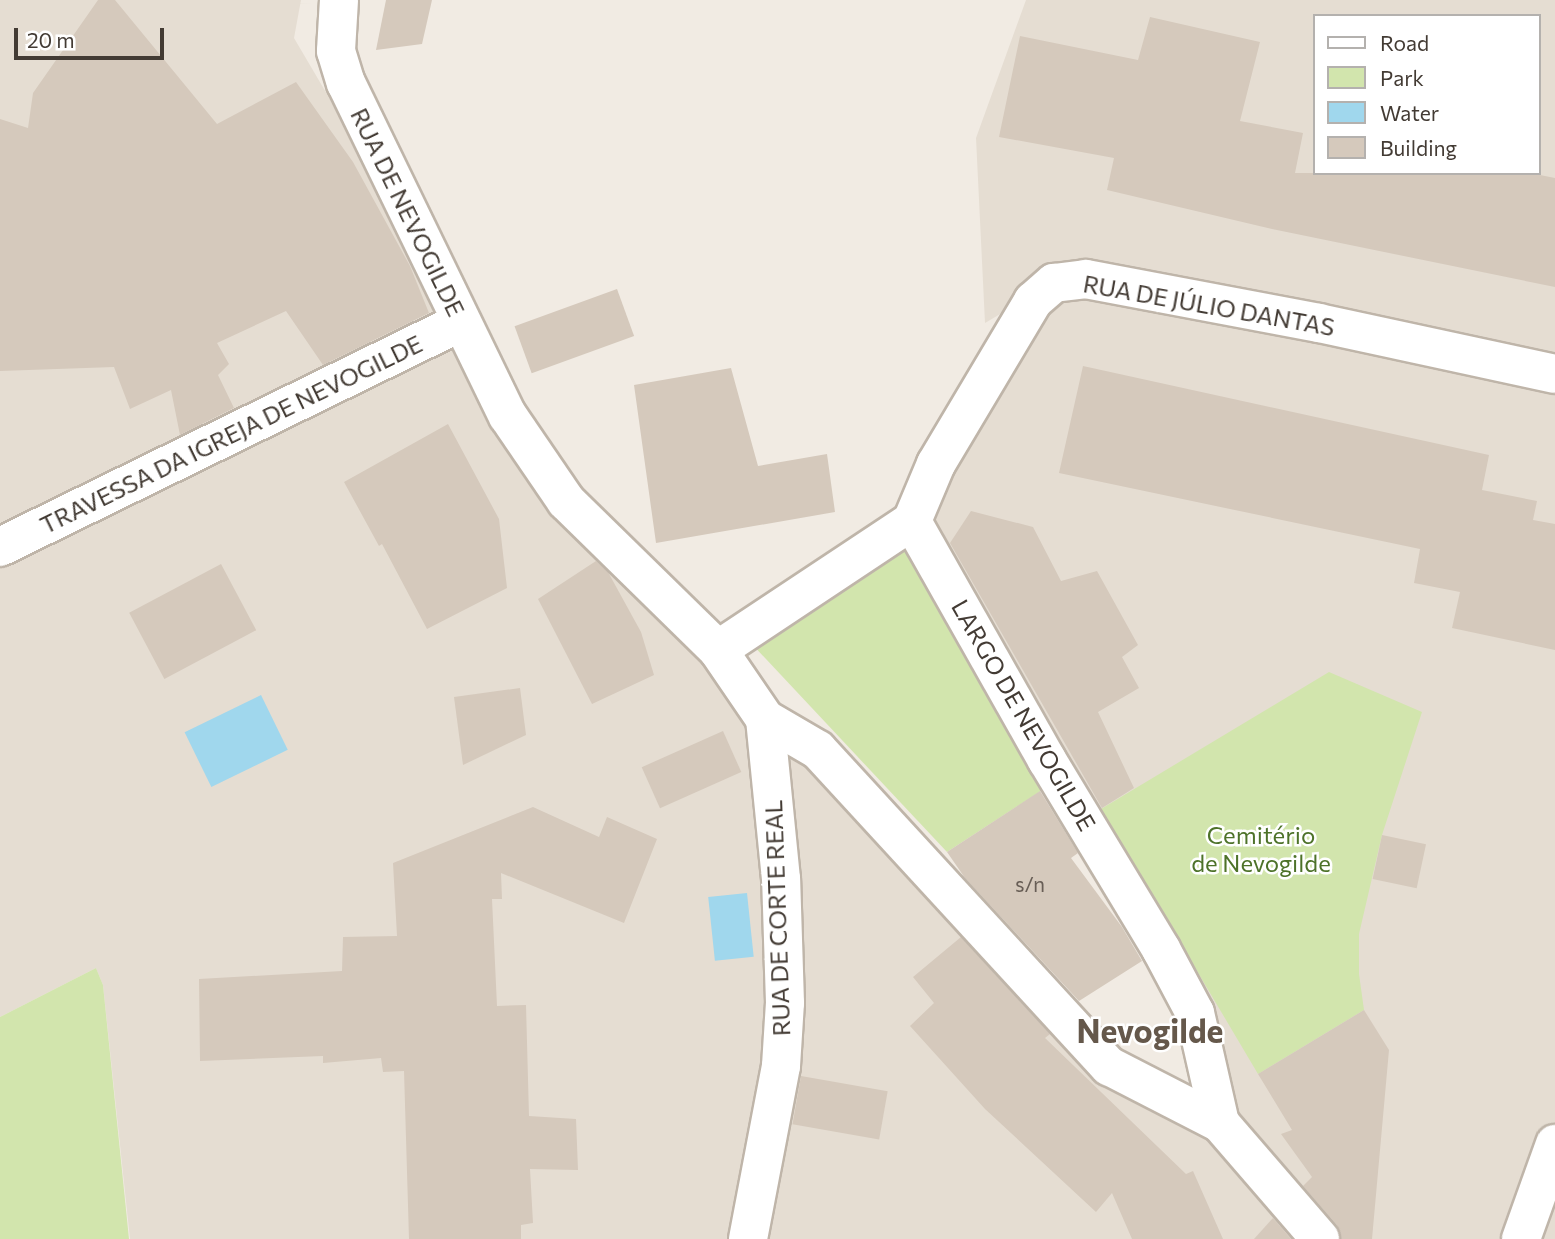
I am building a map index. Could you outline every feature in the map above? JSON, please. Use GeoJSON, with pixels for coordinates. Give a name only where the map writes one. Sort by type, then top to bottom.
{"type":"FeatureCollection","features":[{"type":"Feature","properties":{"kind":"street","name":"RUA DE NEVOGILDE"},"geometry":{"type":"LineString","coordinates":[[339,0],[336,51],[346,83],[508,416]]}},
{"type":"Feature","properties":{"kind":"street","name":"RUA DE JÚLIO DANTAS"},"geometry":{"type":"LineString","coordinates":[[912,522],[936,464],[1033,301],[1054,283],[1086,279],[1318,323],[1555,374]]}},
{"type":"Feature","properties":{"kind":"street","name":"TRAVESSA DA IGREJA DE NEVOGILDE"},"geometry":{"type":"LineString","coordinates":[[0,547],[461,322]]}},
{"type":"Feature","properties":{"kind":"street","name":"LARGO DE NEVOGILDE"},"geometry":{"type":"LineString","coordinates":[[508,416],[566,500],[718,650],[765,719],[818,750],[1108,1066],[1220,1123],[1320,1239]]}},
{"type":"Feature","properties":{"kind":"street","name":"LARGO DE NEVOGILDE"},"geometry":{"type":"LineString","coordinates":[[912,522],[1195,1013],[1220,1123]]}},
{"type":"Feature","properties":{"kind":"street"},"geometry":{"type":"LineString","coordinates":[[718,650],[912,522]]}},
{"type":"Feature","properties":{"kind":"street","name":"RUA DE CORTE REAL"},"geometry":{"type":"LineString","coordinates":[[748,1239],[781,1066],[785,1003],[780,879],[765,719]]}},
{"type":"Feature","properties":{"kind":"street"},"geometry":{"type":"LineString","coordinates":[[1521,1239],[1555,1144]]}},
{"type":"Feature","properties":{"kind":"shaded area"},"geometry":{"type":"Polygon","coordinates":[[[0,0],[301,0],[294,38],[461,322],[508,416],[1108,1065],[1219,1123],[1195,1013],[912,521],[1049,285],[985,323],[976,138],[1026,0],[1555,0],[1555,1239],[130,1239],[103,985],[96,968],[0,1017],[0,0]]]}},
{"type":"Feature","properties":{"kind":"green space"},"geometry":{"type":"Polygon","coordinates":[[[904,541],[1047,787],[947,852],[749,641],[904,541]]]}},
{"type":"Feature","properties":{"kind":"green space","name":"Cemitério de Nevogilde"},"geometry":{"type":"Polygon","coordinates":[[[1329,672],[1422,712],[1382,835],[1359,934],[1359,974],[1364,1010],[1258,1074],[1101,809],[1329,672]]]}},
{"type":"Feature","properties":{"kind":"green space"},"geometry":{"type":"Polygon","coordinates":[[[96,968],[103,985],[129,1239],[0,1239],[0,1017],[96,968]]]}},
{"type":"Feature","properties":{"kind":"water"},"geometry":{"type":"Polygon","coordinates":[[[261,695],[288,750],[211,787],[185,732],[261,695]]]}},
{"type":"Feature","properties":{"kind":"water"},"geometry":{"type":"Polygon","coordinates":[[[747,893],[754,957],[715,961],[708,897],[747,893]]]}},
{"type":"Feature","properties":{"kind":"building"},"geometry":{"type":"Polygon","coordinates":[[[98,0],[115,0],[217,124],[296,82],[353,162],[410,266],[429,313],[323,365],[286,311],[217,343],[229,364],[218,375],[234,408],[180,435],[171,390],[130,409],[114,367],[0,371],[0,119],[28,128],[33,93],[98,0]]]}},
{"type":"Feature","properties":{"kind":"building"},"geometry":{"type":"Polygon","coordinates":[[[386,0],[432,0],[422,44],[376,50],[386,0]]]}},
{"type":"Feature","properties":{"kind":"building"},"geometry":{"type":"Polygon","coordinates":[[[1150,17],[1260,42],[1240,121],[1303,133],[1295,173],[1540,175],[1555,178],[1555,287],[1272,229],[1107,190],[1114,158],[999,137],[1020,36],[1138,60],[1150,17]]]}},
{"type":"Feature","properties":{"kind":"building"},"geometry":{"type":"Polygon","coordinates":[[[617,289],[634,336],[532,373],[515,326],[617,289]]]}},
{"type":"Feature","properties":{"kind":"building"},"geometry":{"type":"Polygon","coordinates":[[[1083,366],[1489,455],[1482,490],[1537,501],[1533,520],[1555,524],[1555,650],[1452,628],[1460,592],[1414,583],[1420,549],[1059,473],[1083,366]]]}},
{"type":"Feature","properties":{"kind":"building"},"geometry":{"type":"Polygon","coordinates":[[[731,368],[758,466],[827,454],[835,512],[656,543],[634,385],[731,368]]]}},
{"type":"Feature","properties":{"kind":"building"},"geometry":{"type":"Polygon","coordinates":[[[448,424],[499,519],[507,588],[427,629],[382,544],[379,546],[344,482],[448,424]]]}},
{"type":"Feature","properties":{"kind":"building"},"geometry":{"type":"Polygon","coordinates":[[[971,511],[1033,527],[1061,581],[1097,571],[1138,645],[1122,657],[1139,688],[1098,712],[1134,788],[1102,808],[950,543],[971,511]]]}},
{"type":"Feature","properties":{"kind":"building"},"geometry":{"type":"Polygon","coordinates":[[[596,561],[608,572],[641,632],[654,675],[592,704],[538,599],[596,561]]]}},
{"type":"Feature","properties":{"kind":"building"},"geometry":{"type":"Polygon","coordinates":[[[221,564],[256,630],[164,679],[129,613],[221,564]]]}},
{"type":"Feature","properties":{"kind":"building"},"geometry":{"type":"Polygon","coordinates":[[[520,688],[526,735],[463,765],[454,697],[520,688]]]}},
{"type":"Feature","properties":{"kind":"building"},"geometry":{"type":"Polygon","coordinates":[[[723,731],[741,772],[660,808],[642,767],[723,731]]]}},
{"type":"Feature","properties":{"kind":"building"},"geometry":{"type":"Polygon","coordinates":[[[1040,791],[1078,853],[1071,858],[1122,927],[1142,961],[1079,1001],[965,878],[947,852],[1040,791]]]}},
{"type":"Feature","properties":{"kind":"building"},"geometry":{"type":"Polygon","coordinates":[[[533,807],[599,837],[607,817],[657,839],[624,923],[501,873],[502,899],[492,899],[497,1006],[526,1005],[529,1116],[576,1119],[578,1170],[530,1169],[533,1223],[521,1225],[521,1239],[409,1239],[404,1071],[383,1072],[381,1058],[323,1063],[323,1056],[200,1061],[199,979],[342,971],[343,937],[397,936],[393,863],[533,807]]]}},
{"type":"Feature","properties":{"kind":"building"},"geometry":{"type":"Polygon","coordinates":[[[1382,835],[1426,844],[1417,888],[1373,879],[1382,835]]]}},
{"type":"Feature","properties":{"kind":"building"},"geometry":{"type":"Polygon","coordinates":[[[961,937],[1050,1034],[1045,1038],[1186,1174],[1193,1171],[1223,1239],[1132,1239],[1112,1193],[1096,1212],[985,1109],[910,1026],[934,1003],[913,977],[961,937]]]}},
{"type":"Feature","properties":{"kind":"building"},"geometry":{"type":"Polygon","coordinates":[[[1364,1010],[1389,1050],[1372,1239],[1341,1239],[1337,1225],[1303,1186],[1312,1177],[1281,1134],[1292,1130],[1258,1074],[1364,1010]]]}},
{"type":"Feature","properties":{"kind":"building"},"geometry":{"type":"Polygon","coordinates":[[[801,1076],[888,1091],[879,1140],[792,1124],[801,1076]]]}},
{"type":"Feature","properties":{"kind":"building"},"geometry":{"type":"Polygon","coordinates":[[[1273,1218],[1291,1239],[1254,1239],[1273,1218]]]}},
{"type":"Feature","properties":{"kind":"district","name":"Nevogilde"},"geometry":{"type":"Point","coordinates":[1150,1030]}}]}
